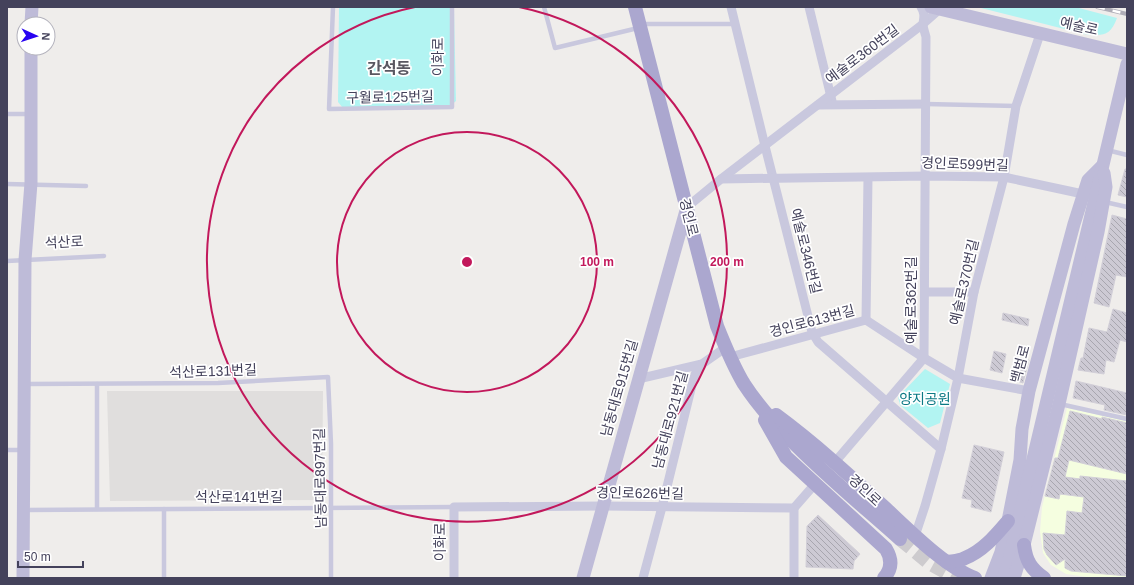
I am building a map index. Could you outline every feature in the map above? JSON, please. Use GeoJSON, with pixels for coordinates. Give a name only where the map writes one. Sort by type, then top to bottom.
{"type":"FeatureCollection","features":[{"type":"Feature","properties":{"kind":"main road","name":"경인로"},"geometry":{"type":"LineString","coordinates":[[635,7],[717,326],[727,352],[786,457],[886,550]]}},
{"type":"Feature","properties":{"kind":"main road","name":"예술로"},"geometry":{"type":"LineString","coordinates":[[935,8],[1127,54]]}},
{"type":"Feature","properties":{"kind":"main road","name":"석산로"},"geometry":{"type":"LineString","coordinates":[[23,578],[25,260],[31,183],[31,56]]}},
{"type":"Feature","properties":{"kind":"main road"},"geometry":{"type":"LineString","coordinates":[[1003,578],[1008,564],[1127,64]]}},
{"type":"Feature","properties":{"kind":"main road"},"geometry":{"type":"LineString","coordinates":[[1014,578],[1024,545],[1059,404],[1104,202],[1106,187],[1102,166]]}},
{"type":"Feature","properties":{"kind":"main road","name":"백범로"},"geometry":{"type":"LineString","coordinates":[[991,578],[1001,552],[1008,521],[1020,460],[1022,429],[1029,391],[1083,194],[1088,180],[1102,166]]}},
{"type":"Feature","properties":{"kind":"main road","name":"남동대로915번길"},"geometry":{"type":"LineString","coordinates":[[583,578],[687,207]]}},
{"type":"Feature","properties":{"kind":"main road","name":"경인로"},"geometry":{"type":"LineString","coordinates":[[755,400],[800,432],[835,462],[908,534]]}},
{"type":"Feature","properties":{"kind":"main road","name":"경인로"},"geometry":{"type":"LineString","coordinates":[[755,400],[809,459],[947,562],[966,575],[975,578]]}},
{"type":"Feature","properties":{"kind":"main road"},"geometry":{"type":"LineString","coordinates":[[947,562],[965,559],[979,551],[1008,521]]}},
{"type":"Feature","properties":{"kind":"main road"},"geometry":{"type":"LineString","coordinates":[[886,550],[893,551],[900,549],[906,543],[909,536],[908,534]]}},
{"type":"Feature","properties":{"kind":"main road"},"geometry":{"type":"LineString","coordinates":[[1024,545],[1025,554],[1032,568],[1044,578]]}},
{"type":"Feature","properties":{"kind":"main road"},"geometry":{"type":"LineString","coordinates":[[884,578],[888,574],[890,566],[890,556],[886,550]]}},
{"type":"Feature","properties":{"kind":"street","name":"예술로346번길"},"geometry":{"type":"LineString","coordinates":[[731,7],[734,24],[812,332],[818,342],[941,449]]}},
{"type":"Feature","properties":{"kind":"street"},"geometry":{"type":"LineString","coordinates":[[809,7],[833,105]]}},
{"type":"Feature","properties":{"kind":"street","name":"예술로362번길"},"geometry":{"type":"LineString","coordinates":[[835,462],[924,358],[926,38],[923,24],[925,20],[924,12],[921,7]]}},
{"type":"Feature","properties":{"kind":"street","name":"예술로360번길"},"geometry":{"type":"LineString","coordinates":[[721,179],[923,24],[935,8]]}},
{"type":"Feature","properties":{"kind":"street","name":"예술로370번길"},"geometry":{"type":"LineString","coordinates":[[908,534],[925,506],[941,449],[958,378],[974,292],[1004,177],[1016,106],[1040,34]]}},
{"type":"Feature","properties":{"kind":"street","name":"예술로360번길"},"geometry":{"type":"LineString","coordinates":[[818,105],[926,104]]}},
{"type":"Feature","properties":{"kind":"street","name":"경인로599번길"},"geometry":{"type":"LineString","coordinates":[[721,179],[926,176],[1004,177],[1083,194]]}},
{"type":"Feature","properties":{"kind":"street"},"geometry":{"type":"LineString","coordinates":[[866,320],[868,178]]}},
{"type":"Feature","properties":{"kind":"street"},"geometry":{"type":"LineString","coordinates":[[687,207],[721,179]]}},
{"type":"Feature","properties":{"kind":"street"},"geometry":{"type":"LineString","coordinates":[[925,292],[974,292]]}},
{"type":"Feature","properties":{"kind":"street","name":"경인로613번길"},"geometry":{"type":"LineString","coordinates":[[727,352],[814,335],[866,320],[924,358],[958,378],[1029,391]]}},
{"type":"Feature","properties":{"kind":"street"},"geometry":{"type":"LineString","coordinates":[[638,379],[702,364],[727,352]]}},
{"type":"Feature","properties":{"kind":"street","name":"남동대로921번길"},"geometry":{"type":"LineString","coordinates":[[643,578],[693,381],[696,372],[702,364]]}},
{"type":"Feature","properties":{"kind":"street"},"geometry":{"type":"LineString","coordinates":[[794,578],[794,508],[815,484]]}},
{"type":"Feature","properties":{"kind":"street","name":"경인로626번길"},"geometry":{"type":"LineString","coordinates":[[454,507],[603,506],[794,508]]}},
{"type":"Feature","properties":{"kind":"street","name":"이화로"},"geometry":{"type":"LineString","coordinates":[[454,507],[454,578]]}},
{"type":"Feature","properties":{"kind":"lane","name":"구월로125번길"},"geometry":{"type":"LineString","coordinates":[[333,7],[329,109],[452,107]]}},
{"type":"Feature","properties":{"kind":"lane","name":"이화로"},"geometry":{"type":"LineString","coordinates":[[452,7],[452,107]]}},
{"type":"Feature","properties":{"kind":"lane"},"geometry":{"type":"LineString","coordinates":[[544,7],[555,48],[640,25],[734,24]]}},
{"type":"Feature","properties":{"kind":"lane"},"geometry":{"type":"LineString","coordinates":[[926,104],[1016,106]]}},
{"type":"Feature","properties":{"kind":"lane"},"geometry":{"type":"LineString","coordinates":[[7,114],[31,114]]}},
{"type":"Feature","properties":{"kind":"lane"},"geometry":{"type":"LineString","coordinates":[[1106,150],[1127,156]]}},
{"type":"Feature","properties":{"kind":"lane"},"geometry":{"type":"LineString","coordinates":[[7,184],[31,183],[86,186]]}},
{"type":"Feature","properties":{"kind":"lane"},"geometry":{"type":"LineString","coordinates":[[1104,202],[1127,207]]}},
{"type":"Feature","properties":{"kind":"lane","name":"석산로"},"geometry":{"type":"LineString","coordinates":[[25,260],[104,256]]}},
{"type":"Feature","properties":{"kind":"lane"},"geometry":{"type":"LineString","coordinates":[[7,261],[25,260]]}},
{"type":"Feature","properties":{"kind":"lane","name":"석산로131번길"},"geometry":{"type":"LineString","coordinates":[[24,384],[218,383],[328,377]]}},
{"type":"Feature","properties":{"kind":"lane","name":"남동대로897번길"},"geometry":{"type":"LineString","coordinates":[[328,377],[331,444],[331,578]]}},
{"type":"Feature","properties":{"kind":"lane"},"geometry":{"type":"LineString","coordinates":[[97,384],[97,509]]}},
{"type":"Feature","properties":{"kind":"lane"},"geometry":{"type":"LineString","coordinates":[[1059,404],[1127,419]]}},
{"type":"Feature","properties":{"kind":"lane"},"geometry":{"type":"LineString","coordinates":[[7,450],[24,450]]}},
{"type":"Feature","properties":{"kind":"lane","name":"석산로141번길"},"geometry":{"type":"LineString","coordinates":[[24,510],[454,507]]}},
{"type":"Feature","properties":{"kind":"lane"},"geometry":{"type":"LineString","coordinates":[[164,509],[164,578]]}},
{"type":"Feature","properties":{"kind":"shaded area"},"geometry":{"type":"Polygon","coordinates":[[[107,391],[323,391],[322,500],[110,501],[107,391]]]}},
{"type":"Feature","properties":{"kind":"shaded area"},"geometry":{"type":"Polygon","coordinates":[[[1067,408],[1127,421],[1127,578],[1094,578],[1066,574],[1051,565],[1043,553],[1040,531],[1042,507],[1067,408]]]}},
{"type":"Feature","properties":{"kind":"green space"},"geometry":{"type":"Polygon","coordinates":[[[339,7],[452,7],[454,10],[456,101],[450,106],[343,108],[338,102],[339,7]]]}},
{"type":"Feature","properties":{"kind":"green space"},"geometry":{"type":"Polygon","coordinates":[[[977,7],[1075,7],[1117,18],[1111,29],[1105,34],[1090,35],[977,7]]]}},
{"type":"Feature","properties":{"kind":"green space","name":"양지공원"},"geometry":{"type":"Polygon","coordinates":[[[925,369],[950,384],[940,423],[928,428],[900,405],[898,397],[925,369]]]}},
{"type":"Feature","properties":{"kind":"building"},"geometry":{"type":"Polygon","coordinates":[[[1125,169],[1127,169],[1127,197],[1118,195],[1125,169]]]}},
{"type":"Feature","properties":{"kind":"building"},"geometry":{"type":"Polygon","coordinates":[[[1112,215],[1127,219],[1127,277],[1116,275],[1109,307],[1094,303],[1112,215]]]}},
{"type":"Feature","properties":{"kind":"building"},"geometry":{"type":"Polygon","coordinates":[[[1113,309],[1127,313],[1127,342],[1120,340],[1114,362],[1106,360],[1104,374],[1078,370],[1081,358],[1083,358],[1089,328],[1107,332],[1113,309]]]}},
{"type":"Feature","properties":{"kind":"building"},"geometry":{"type":"Polygon","coordinates":[[[1003,313],[1029,319],[1028,326],[1002,320],[1003,313]]]}},
{"type":"Feature","properties":{"kind":"building"},"geometry":{"type":"Polygon","coordinates":[[[994,351],[1006,354],[1002,373],[990,370],[994,351]]]}},
{"type":"Feature","properties":{"kind":"building"},"geometry":{"type":"Polygon","coordinates":[[[1020,358],[1029,360],[1023,383],[1014,380],[1020,358]]]}},
{"type":"Feature","properties":{"kind":"building"},"geometry":{"type":"Polygon","coordinates":[[[1076,381],[1127,393],[1127,415],[1104,410],[1105,405],[1073,398],[1076,381]]]}},
{"type":"Feature","properties":{"kind":"building"},"geometry":{"type":"Polygon","coordinates":[[[1070,411],[1102,419],[1102,417],[1127,423],[1127,474],[1069,460],[1065,477],[1080,479],[1080,476],[1127,481],[1127,576],[1071,571],[1065,568],[1065,559],[1056,565],[1044,549],[1043,533],[1065,535],[1067,511],[1082,513],[1084,497],[1060,494],[1059,499],[1045,496],[1055,458],[1058,458],[1070,411]]]}},
{"type":"Feature","properties":{"kind":"building"},"geometry":{"type":"Polygon","coordinates":[[[974,445],[1004,452],[991,512],[971,507],[972,500],[962,498],[974,445]]]}},
{"type":"Feature","properties":{"kind":"building"},"geometry":{"type":"Polygon","coordinates":[[[818,515],[860,554],[854,561],[853,569],[806,567],[807,526],[818,515]]]}},
{"type":"Feature","properties":{"kind":"tunnel"},"geometry":{"type":"LineString","coordinates":[[900,539],[929,563],[956,578]]}},
{"type":"Feature","properties":{"kind":"railway"},"geometry":{"type":"LineString","coordinates":[[1097,7],[1127,14]]}},
{"type":"Feature","properties":{"kind":"district","name":"간석동"},"geometry":{"type":"Point","coordinates":[389,68]}}]}
